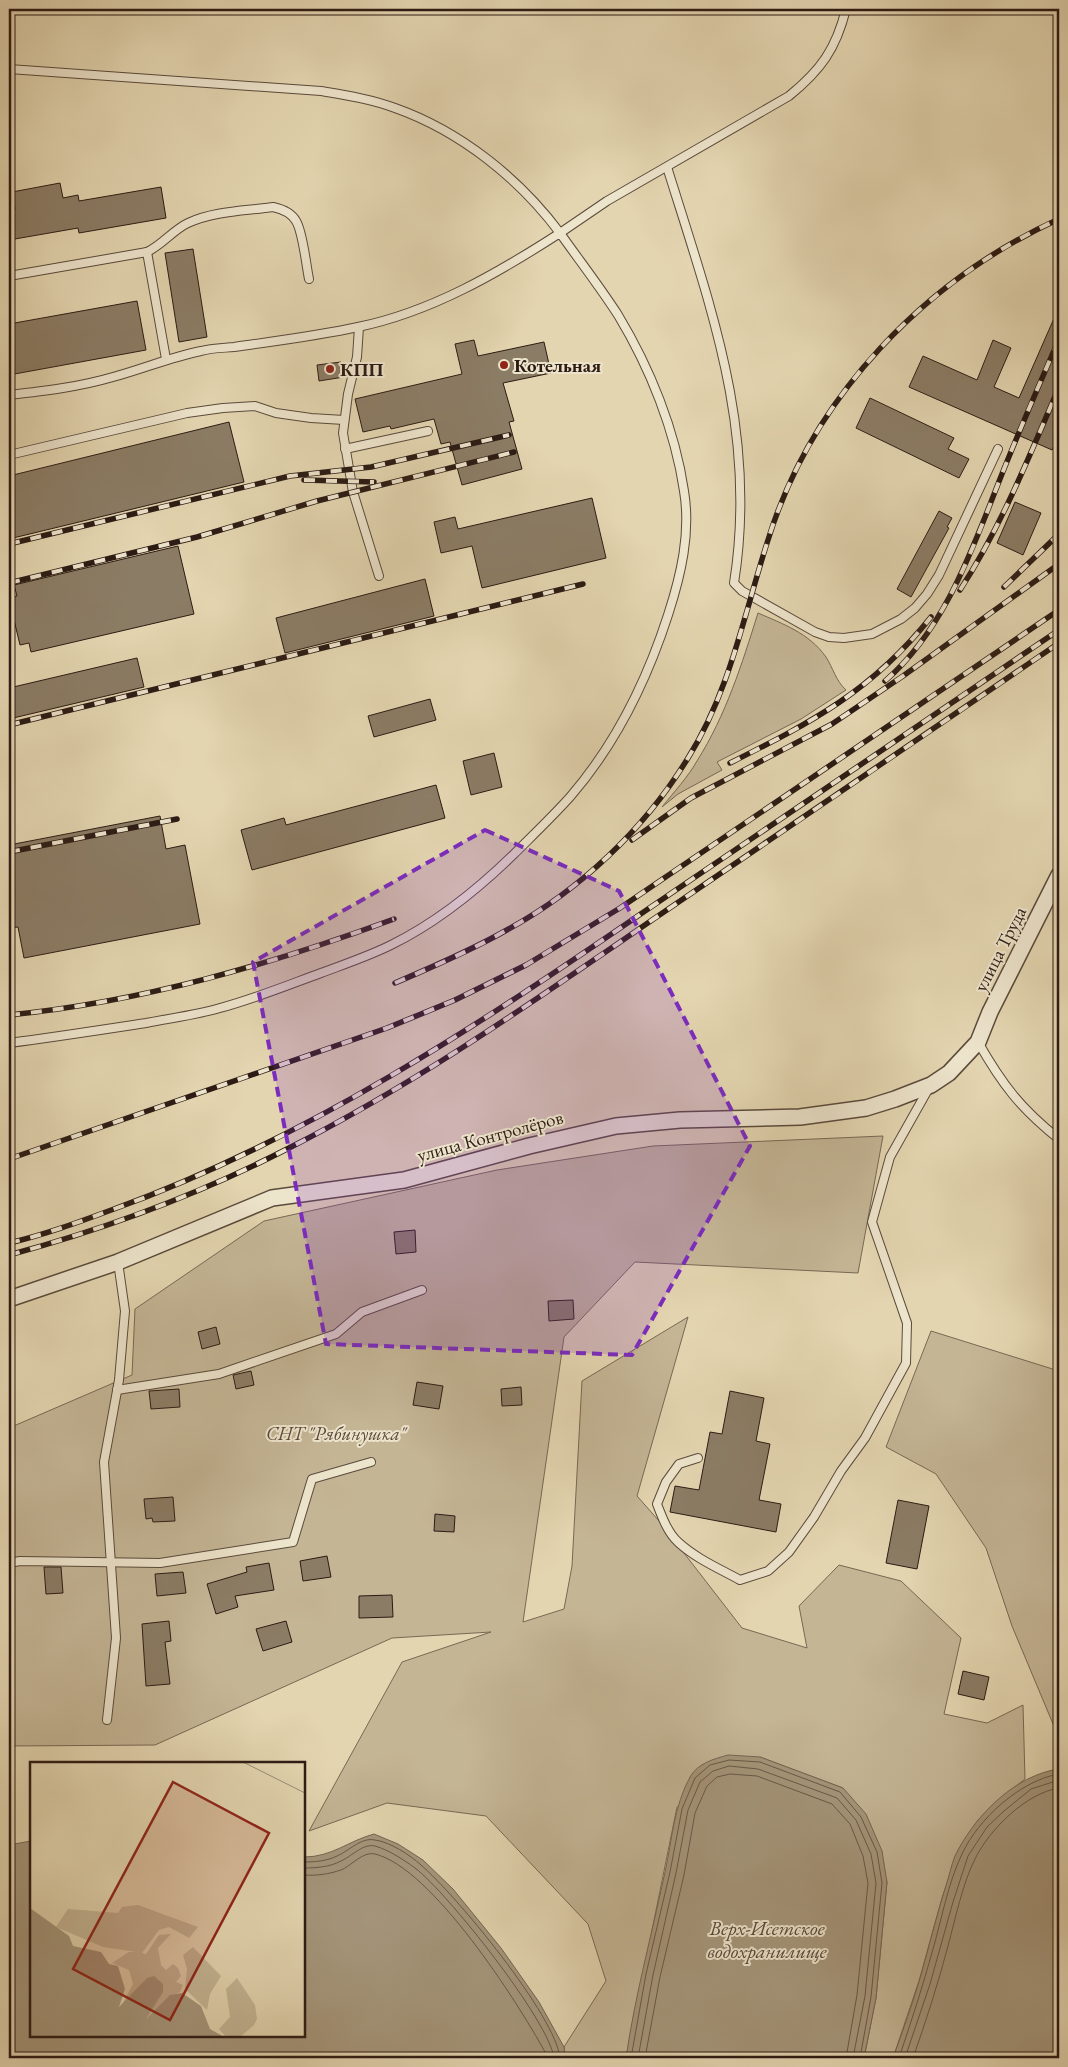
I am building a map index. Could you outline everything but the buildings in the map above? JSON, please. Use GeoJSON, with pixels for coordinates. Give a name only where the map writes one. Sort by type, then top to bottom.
{"type":"FeatureCollection","features":[{"type":"Feature","properties":{"kind":"street","name":"улица Труда"},"geometry":{"type":"LineString","coordinates":[[978,1042],[990,1012],[1059,875]]}},
{"type":"Feature","properties":{"kind":"street","name":"улица Контролёров"},"geometry":{"type":"LineString","coordinates":[[9,1299],[118,1262],[272,1198],[404,1180],[529,1146],[616,1126],[680,1120],[800,1118],[866,1108],[895,1100],[931,1085],[956,1067],[978,1042]]}},
{"type":"Feature","properties":{"kind":"lane"},"geometry":{"type":"LineString","coordinates":[[9,395],[70,388],[114,377],[166,359],[204,350],[359,327],[432,304],[493,274],[560,233],[583,216],[771,108],[803,84],[825,61],[840,30],[846,9]]}},
{"type":"Feature","properties":{"kind":"lane"},"geometry":{"type":"LineString","coordinates":[[9,68],[321,91],[355,97],[394,107],[426,120],[489,161],[525,190],[560,233],[617,315],[637,350],[655,389],[679,464],[685,495],[686,523],[684,555],[675,593],[664,628],[632,704],[589,772],[546,824],[489,878],[457,904],[393,944],[219,1009],[82,1033],[9,1043]]}},
{"type":"Feature","properties":{"kind":"lane"},"geometry":{"type":"LineString","coordinates":[[667,167],[713,317],[731,393],[740,453],[742,482],[740,551],[734,583],[742,591],[816,632],[829,637],[858,636],[887,627],[915,608],[935,582],[998,449]]}},
{"type":"Feature","properties":{"kind":"lane"},"geometry":{"type":"LineString","coordinates":[[9,276],[147,252],[187,224],[201,218],[273,208],[282,209],[290,213],[297,221],[309,279]]}},
{"type":"Feature","properties":{"kind":"lane"},"geometry":{"type":"LineString","coordinates":[[147,252],[166,359]]}},
{"type":"Feature","properties":{"kind":"lane"},"geometry":{"type":"LineString","coordinates":[[359,327],[357,357],[348,394],[343,433],[353,492],[379,576]]}},
{"type":"Feature","properties":{"kind":"lane"},"geometry":{"type":"LineString","coordinates":[[9,455],[187,413],[223,408],[255,406],[311,418],[344,420]]}},
{"type":"Feature","properties":{"kind":"lane"},"geometry":{"type":"LineString","coordinates":[[345,449],[428,431]]}},
{"type":"Feature","properties":{"kind":"lane"},"geometry":{"type":"LineString","coordinates":[[978,1042],[998,1077],[1016,1100],[1039,1123],[1059,1139]]}},
{"type":"Feature","properties":{"kind":"lane"},"geometry":{"type":"LineString","coordinates":[[698,1458],[678,1464],[666,1482],[656,1504],[664,1522],[678,1542],[707,1562],[740,1580],[768,1571],[789,1552],[814,1517],[841,1472],[865,1438],[906,1364],[907,1323],[872,1222],[890,1157],[931,1085]]}},
{"type":"Feature","properties":{"kind":"lane"},"geometry":{"type":"LineString","coordinates":[[107,1720],[116,1638],[104,1462],[119,1380],[125,1311],[118,1262]]}},
{"type":"Feature","properties":{"kind":"lane"},"geometry":{"type":"LineString","coordinates":[[117,1390],[219,1374],[336,1334],[362,1312],[422,1290]]}},
{"type":"Feature","properties":{"kind":"lane"},"geometry":{"type":"LineString","coordinates":[[9,1563],[20,1561],[160,1563],[294,1542],[312,1479],[370,1462]]}},
{"type":"Feature","properties":{"kind":"highlighted area"},"geometry":{"type":"Polygon","coordinates":[[[485,830],[619,891],[750,1146],[632,1355],[326,1344],[253,962],[485,830]]]}},
{"type":"Feature","properties":{"kind":"green space"},"geometry":{"type":"Polygon","coordinates":[[[758,613],[795,630],[812,642],[826,657],[837,679],[846,690],[801,719],[717,762],[722,770],[678,794],[662,807],[685,779],[717,726],[739,670],[758,613]]]}},
{"type":"Feature","properties":{"kind":"green space","name":"СНТ \"Рябинушка\""},"geometry":{"type":"Polygon","coordinates":[[[883,1136],[858,1273],[635,1262],[564,1337],[523,1622],[564,1609],[572,1566],[582,1381],[688,1317],[637,1496],[660,1522],[742,1628],[807,1648],[799,1606],[839,1565],[901,1581],[961,1638],[944,1714],[987,1723],[1023,1705],[1025,1779],[996,1802],[978,1820],[958,1851],[942,1898],[919,1981],[893,2058],[864,2058],[876,1998],[887,1882],[843,1788],[760,1757],[677,1807],[626,2058],[565,2058],[564,2047],[606,1981],[588,1924],[486,1816],[387,1803],[309,1831],[402,1662],[491,1632],[392,1638],[155,1745],[9,1746],[9,1428],[132,1375],[135,1309],[264,1221],[497,1170],[653,1146],[883,1136]]]}},
{"type":"Feature","properties":{"kind":"green space"},"geometry":{"type":"Polygon","coordinates":[[[931,1331],[1059,1371],[1059,1731],[1056,1731],[1012,1626],[986,1548],[936,1474],[886,1447],[931,1331]]]}},
{"type":"Feature","properties":{"kind":"water","name":"Верх-Исетское водохранилище"},"geometry":{"type":"Polygon","coordinates":[[[728,1755],[760,1757],[843,1788],[866,1814],[882,1851],[887,1882],[876,1998],[864,2058],[626,2058],[639,1988],[680,1800],[690,1777],[697,1768],[707,1762],[728,1755]]]}},
{"type":"Feature","properties":{"kind":"water"},"geometry":{"type":"Polygon","coordinates":[[[1059,1769],[1059,2058],[893,2058],[918,1985],[952,1864],[966,1836],[987,1810],[1013,1788],[1028,1779],[1059,1769]]]}},
{"type":"Feature","properties":{"kind":"water"},"geometry":{"type":"Polygon","coordinates":[[[374,1834],[398,1844],[423,1860],[453,1889],[501,1948],[539,2002],[564,2047],[565,2058],[9,2058],[9,1845],[30,1841],[30,2037],[305,2037],[305,1857],[332,1852],[374,1834]]]}},
{"type":"Feature","properties":{"kind":"railway"},"geometry":{"type":"LineString","coordinates":[[395,983],[451,959],[505,931],[559,897],[608,856],[651,810],[671,784],[703,732],[735,652],[768,540],[788,488],[813,438],[844,392],[880,349],[920,310],[963,275],[1010,244],[1059,219]]}},
{"type":"Feature","properties":{"kind":"railway"},"geometry":{"type":"LineString","coordinates":[[885,681],[906,660],[924,637],[954,587],[979,533],[1014,443],[1059,339]]}},
{"type":"Feature","properties":{"kind":"railway"},"geometry":{"type":"LineString","coordinates":[[960,590],[989,542],[1059,387]]}},
{"type":"Feature","properties":{"kind":"railway"},"geometry":{"type":"LineString","coordinates":[[9,544],[290,476],[371,467],[509,435]]}},
{"type":"Feature","properties":{"kind":"railway"},"geometry":{"type":"LineString","coordinates":[[9,583],[197,537],[317,501],[514,452]]}},
{"type":"Feature","properties":{"kind":"railway"},"geometry":{"type":"LineString","coordinates":[[304,480],[374,482]]}},
{"type":"Feature","properties":{"kind":"railway"},"geometry":{"type":"LineString","coordinates":[[1004,587],[1059,534]]}},
{"type":"Feature","properties":{"kind":"railway"},"geometry":{"type":"LineString","coordinates":[[632,840],[691,798],[832,724],[903,676],[1059,564]]}},
{"type":"Feature","properties":{"kind":"railway"},"geometry":{"type":"LineString","coordinates":[[9,725],[583,584]]}},
{"type":"Feature","properties":{"kind":"railway"},"geometry":{"type":"LineString","coordinates":[[9,1159],[387,1028],[455,1000],[526,965],[620,908],[1059,610]]}},
{"type":"Feature","properties":{"kind":"railway"},"geometry":{"type":"LineString","coordinates":[[730,763],[814,718],[863,685],[909,643],[931,617]]}},
{"type":"Feature","properties":{"kind":"railway"},"geometry":{"type":"LineString","coordinates":[[9,1243],[75,1223],[185,1181],[255,1149],[323,1114],[390,1076],[520,995],[1059,630]]}},
{"type":"Feature","properties":{"kind":"railway"},"geometry":{"type":"LineString","coordinates":[[9,1255],[81,1234],[187,1195],[289,1148],[385,1095],[523,1008],[1059,643]]}},
{"type":"Feature","properties":{"kind":"railway"},"geometry":{"type":"LineString","coordinates":[[9,852],[177,819]]}},
{"type":"Feature","properties":{"kind":"railway"},"geometry":{"type":"LineString","coordinates":[[9,1015],[58,1009],[156,991],[300,952],[394,919]]}},
{"type":"Feature","properties":{"kind":"place","name":"Котельная"},"geometry":{"type":"Point","coordinates":[504,365]}},
{"type":"Feature","properties":{"kind":"place","name":"КПП"},"geometry":{"type":"Point","coordinates":[330,369]}}]}
